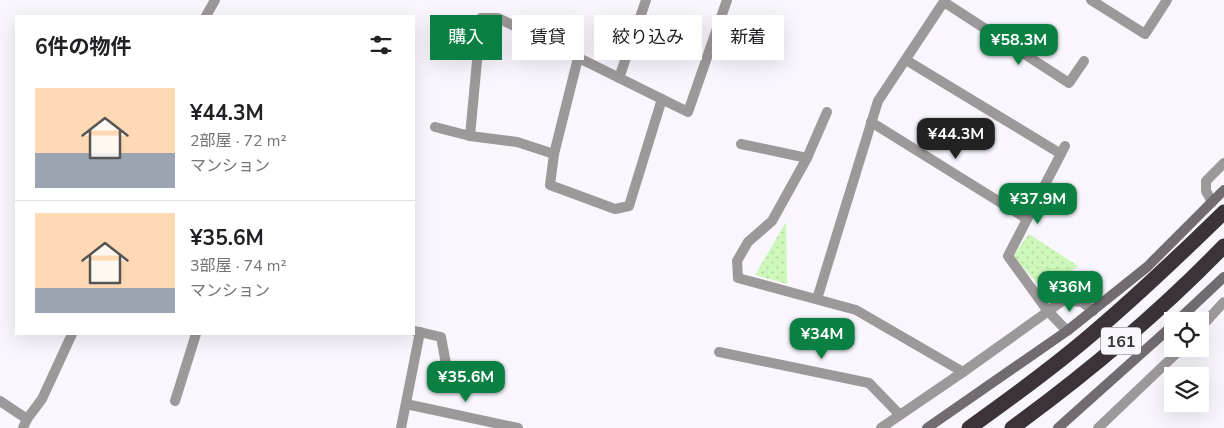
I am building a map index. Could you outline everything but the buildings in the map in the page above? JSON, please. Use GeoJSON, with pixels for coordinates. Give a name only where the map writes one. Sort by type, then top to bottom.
{"type":"FeatureCollection","features":[{"type":"Feature","properties":{"kind":"highway","name":"161"},"geometry":{"type":"LineString","coordinates":[[970,428],[1098,329],[1176,259],[1218,207]]}},
{"type":"Feature","properties":{"kind":"highway","name":"161"},"geometry":{"type":"LineString","coordinates":[[1012,428],[1115,347],[1196,275],[1224,246]]}},
{"type":"Feature","properties":{"kind":"street"},"geometry":{"type":"LineString","coordinates":[[207,15],[215,0]]}},
{"type":"Feature","properties":{"kind":"street"},"geometry":{"type":"LineString","coordinates":[[619,78],[646,0]]}},
{"type":"Feature","properties":{"kind":"street"},"geometry":{"type":"LineString","coordinates":[[582,60],[688,112],[727,0]]}},
{"type":"Feature","properties":{"kind":"street"},"geometry":{"type":"LineString","coordinates":[[1091,0],[1145,34],[1167,0]]}},
{"type":"Feature","properties":{"kind":"street"},"geometry":{"type":"LineString","coordinates":[[817,299],[878,101],[944,1],[1069,83],[1084,61]]}},
{"type":"Feature","properties":{"kind":"street"},"geometry":{"type":"LineString","coordinates":[[470,136],[481,18],[498,18],[512,25]]}},
{"type":"Feature","properties":{"kind":"street"},"geometry":{"type":"LineString","coordinates":[[578,60],[554,154],[550,185],[615,209],[629,206],[662,99]]}},
{"type":"Feature","properties":{"kind":"street"},"geometry":{"type":"LineString","coordinates":[[906,60],[1063,150],[1008,256],[1047,310],[1068,331]]}},
{"type":"Feature","properties":{"kind":"street"},"geometry":{"type":"LineString","coordinates":[[826,112],[807,158],[772,221],[748,242],[737,261],[738,278],[856,310],[963,372]]}},
{"type":"Feature","properties":{"kind":"street"},"geometry":{"type":"LineString","coordinates":[[871,122],[1027,219]]}},
{"type":"Feature","properties":{"kind":"street"},"geometry":{"type":"LineString","coordinates":[[435,127],[470,136],[517,142],[554,154]]}},
{"type":"Feature","properties":{"kind":"street"},"geometry":{"type":"LineString","coordinates":[[740,144],[807,158]]}},
{"type":"Feature","properties":{"kind":"street"},"geometry":{"type":"LineString","coordinates":[[1218,207],[1206,191],[1206,181],[1224,163]]}},
{"type":"Feature","properties":{"kind":"street"},"geometry":{"type":"LineString","coordinates":[[927,428],[1068,331],[1218,207],[1224,190]]}},
{"type":"Feature","properties":{"kind":"street"},"geometry":{"type":"LineString","coordinates":[[1187,312],[1224,277]]}},
{"type":"Feature","properties":{"kind":"street"},"geometry":{"type":"LineString","coordinates":[[881,428],[963,372],[1047,310],[1064,300],[1082,302],[1093,310]]}},
{"type":"Feature","properties":{"kind":"street"},"geometry":{"type":"LineString","coordinates":[[1209,318],[1224,302]]}},
{"type":"Feature","properties":{"kind":"street"},"geometry":{"type":"LineString","coordinates":[[401,428],[417,332],[441,337],[446,364]]}},
{"type":"Feature","properties":{"kind":"street"},"geometry":{"type":"LineString","coordinates":[[1058,428],[1164,333]]}},
{"type":"Feature","properties":{"kind":"street"},"geometry":{"type":"LineString","coordinates":[[0,401],[25,423],[42,399],[72,335]]}},
{"type":"Feature","properties":{"kind":"street"},"geometry":{"type":"LineString","coordinates":[[175,400],[196,335]]}},
{"type":"Feature","properties":{"kind":"street"},"geometry":{"type":"LineString","coordinates":[[720,352],[869,383],[900,415]]}},
{"type":"Feature","properties":{"kind":"street"},"geometry":{"type":"LineString","coordinates":[[1098,428],[1173,357]]}},
{"type":"Feature","properties":{"kind":"street"},"geometry":{"type":"LineString","coordinates":[[406,404],[518,428]]}},
{"type":"Feature","properties":{"kind":"green space"},"geometry":{"type":"Polygon","coordinates":[[[786,222],[787,284],[755,275],[786,222]]]}},
{"type":"Feature","properties":{"kind":"green space"},"geometry":{"type":"Polygon","coordinates":[[[1029,234],[1078,266],[1045,292],[1013,256],[1029,234]]]}}]}
